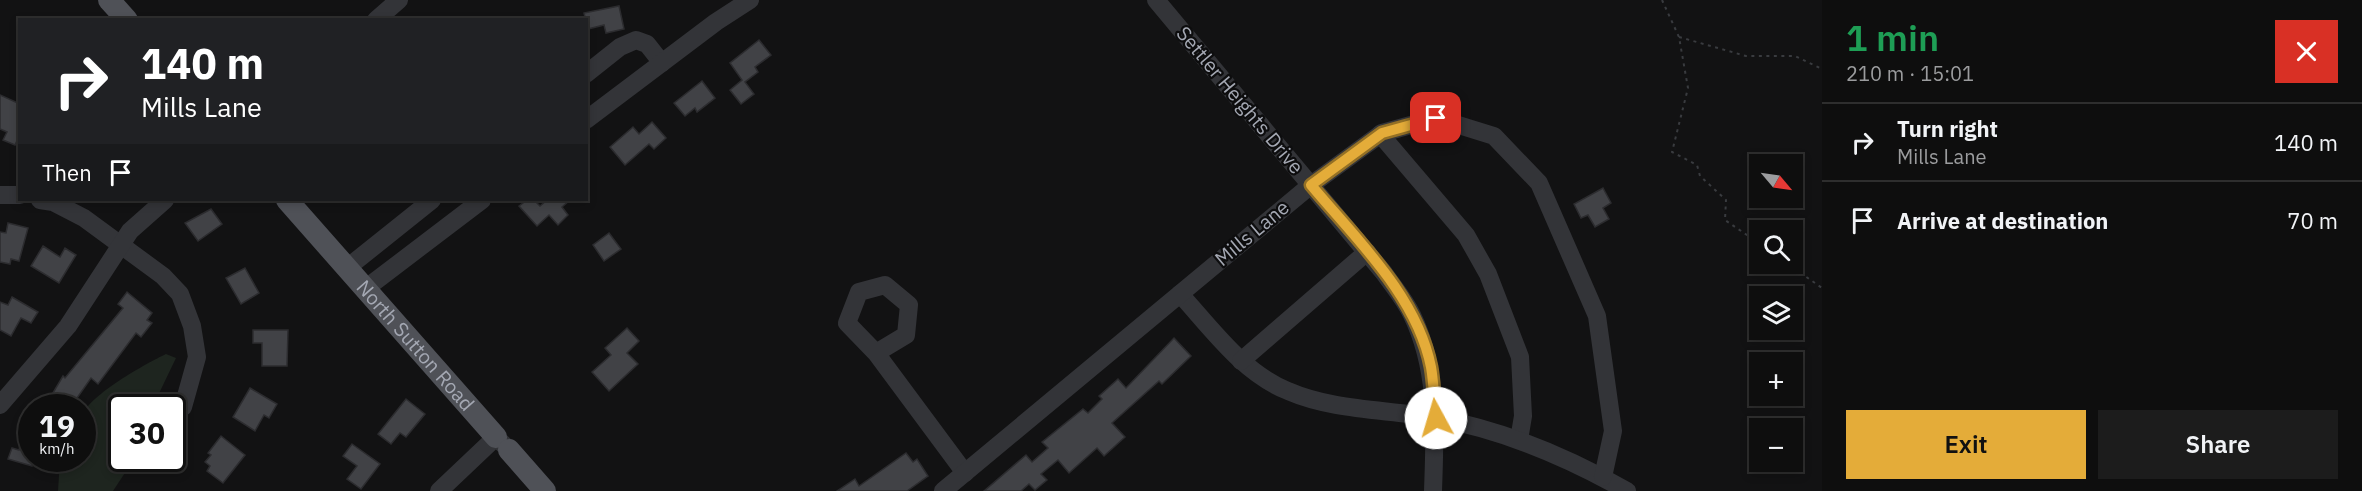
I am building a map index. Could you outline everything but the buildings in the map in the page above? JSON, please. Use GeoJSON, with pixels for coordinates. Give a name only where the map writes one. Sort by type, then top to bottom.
{"type":"FeatureCollection","features":[{"type":"Feature","properties":{"kind":"main road"},"geometry":{"type":"LineString","coordinates":[[109,0],[125,18]]}},
{"type":"Feature","properties":{"kind":"main road","name":"North Sutton Road"},"geometry":{"type":"LineString","coordinates":[[288,201],[545,491]]}},
{"type":"Feature","properties":{"kind":"street"},"geometry":{"type":"LineString","coordinates":[[378,18],[399,0]]}},
{"type":"Feature","properties":{"kind":"street"},"geometry":{"type":"LineString","coordinates":[[588,118],[716,22],[750,0]]}},
{"type":"Feature","properties":{"kind":"street","name":"Settler Heights Drive"},"geometry":{"type":"LineString","coordinates":[[1156,0],[1367,252],[1412,314],[1430,366],[1436,418],[1433,491]]}},
{"type":"Feature","properties":{"kind":"street"},"geometry":{"type":"LineString","coordinates":[[588,72],[620,47],[636,40],[647,44],[662,63]]}},
{"type":"Feature","properties":{"kind":"street","name":"Mills Lane"},"geometry":{"type":"LineString","coordinates":[[943,491],[1311,185],[1380,134],[1436,118],[1494,136],[1539,183],[1597,316],[1613,431],[1603,477]]}},
{"type":"Feature","properties":{"kind":"street"},"geometry":{"type":"LineString","coordinates":[[1380,134],[1466,236],[1488,274],[1520,357],[1523,416],[1519,440]]}},
{"type":"Feature","properties":{"kind":"street"},"geometry":{"type":"LineString","coordinates":[[0,195],[18,195]]}},
{"type":"Feature","properties":{"kind":"street"},"geometry":{"type":"LineString","coordinates":[[46,201],[84,218],[163,276],[180,294],[192,326],[196,357],[186,395]]}},
{"type":"Feature","properties":{"kind":"street"},"geometry":{"type":"LineString","coordinates":[[0,405],[68,326],[130,231],[164,201]]}},
{"type":"Feature","properties":{"kind":"street"},"geometry":{"type":"LineString","coordinates":[[347,268],[431,201]]}},
{"type":"Feature","properties":{"kind":"street"},"geometry":{"type":"LineString","coordinates":[[365,289],[481,201]]}},
{"type":"Feature","properties":{"kind":"street"},"geometry":{"type":"LineString","coordinates":[[1241,361],[1367,252]]}},
{"type":"Feature","properties":{"kind":"street"},"geometry":{"type":"LineString","coordinates":[[1180,294],[1241,361],[1287,391],[1354,408],[1436,418],[1519,440],[1603,477],[1627,491]]}},
{"type":"Feature","properties":{"kind":"street"},"geometry":{"type":"LineString","coordinates":[[876,353],[965,473]]}},
{"type":"Feature","properties":{"kind":"street"},"geometry":{"type":"LineString","coordinates":[[439,491],[502,444]]}},
{"type":"Feature","properties":{"kind":"path"},"geometry":{"type":"LineString","coordinates":[[1662,0],[1678,37],[1688,88],[1672,152],[1697,165],[1700,176],[1726,200],[1725,220],[1749,236]]}},
{"type":"Feature","properties":{"kind":"path"},"geometry":{"type":"LineString","coordinates":[[1678,37],[1746,56],[1795,56],[1822,69]]}},
{"type":"Feature","properties":{"kind":"path"},"geometry":{"type":"LineString","coordinates":[[1802,274],[1822,288]]}},
{"type":"Feature","properties":{"kind":"shaded area"},"geometry":{"type":"Polygon","coordinates":[[[166,354],[176,358],[159,394],[108,394],[108,472],[125,472],[113,491],[58,491],[59,472],[96,472],[96,398],[119,380],[166,354]]]}},
{"type":"Feature","properties":{"kind":"route"},"geometry":{"type":"LineString","coordinates":[[1436,118],[1382,133],[1311,185],[1384,273],[1412,314],[1430,366],[1436,418]]}}]}
